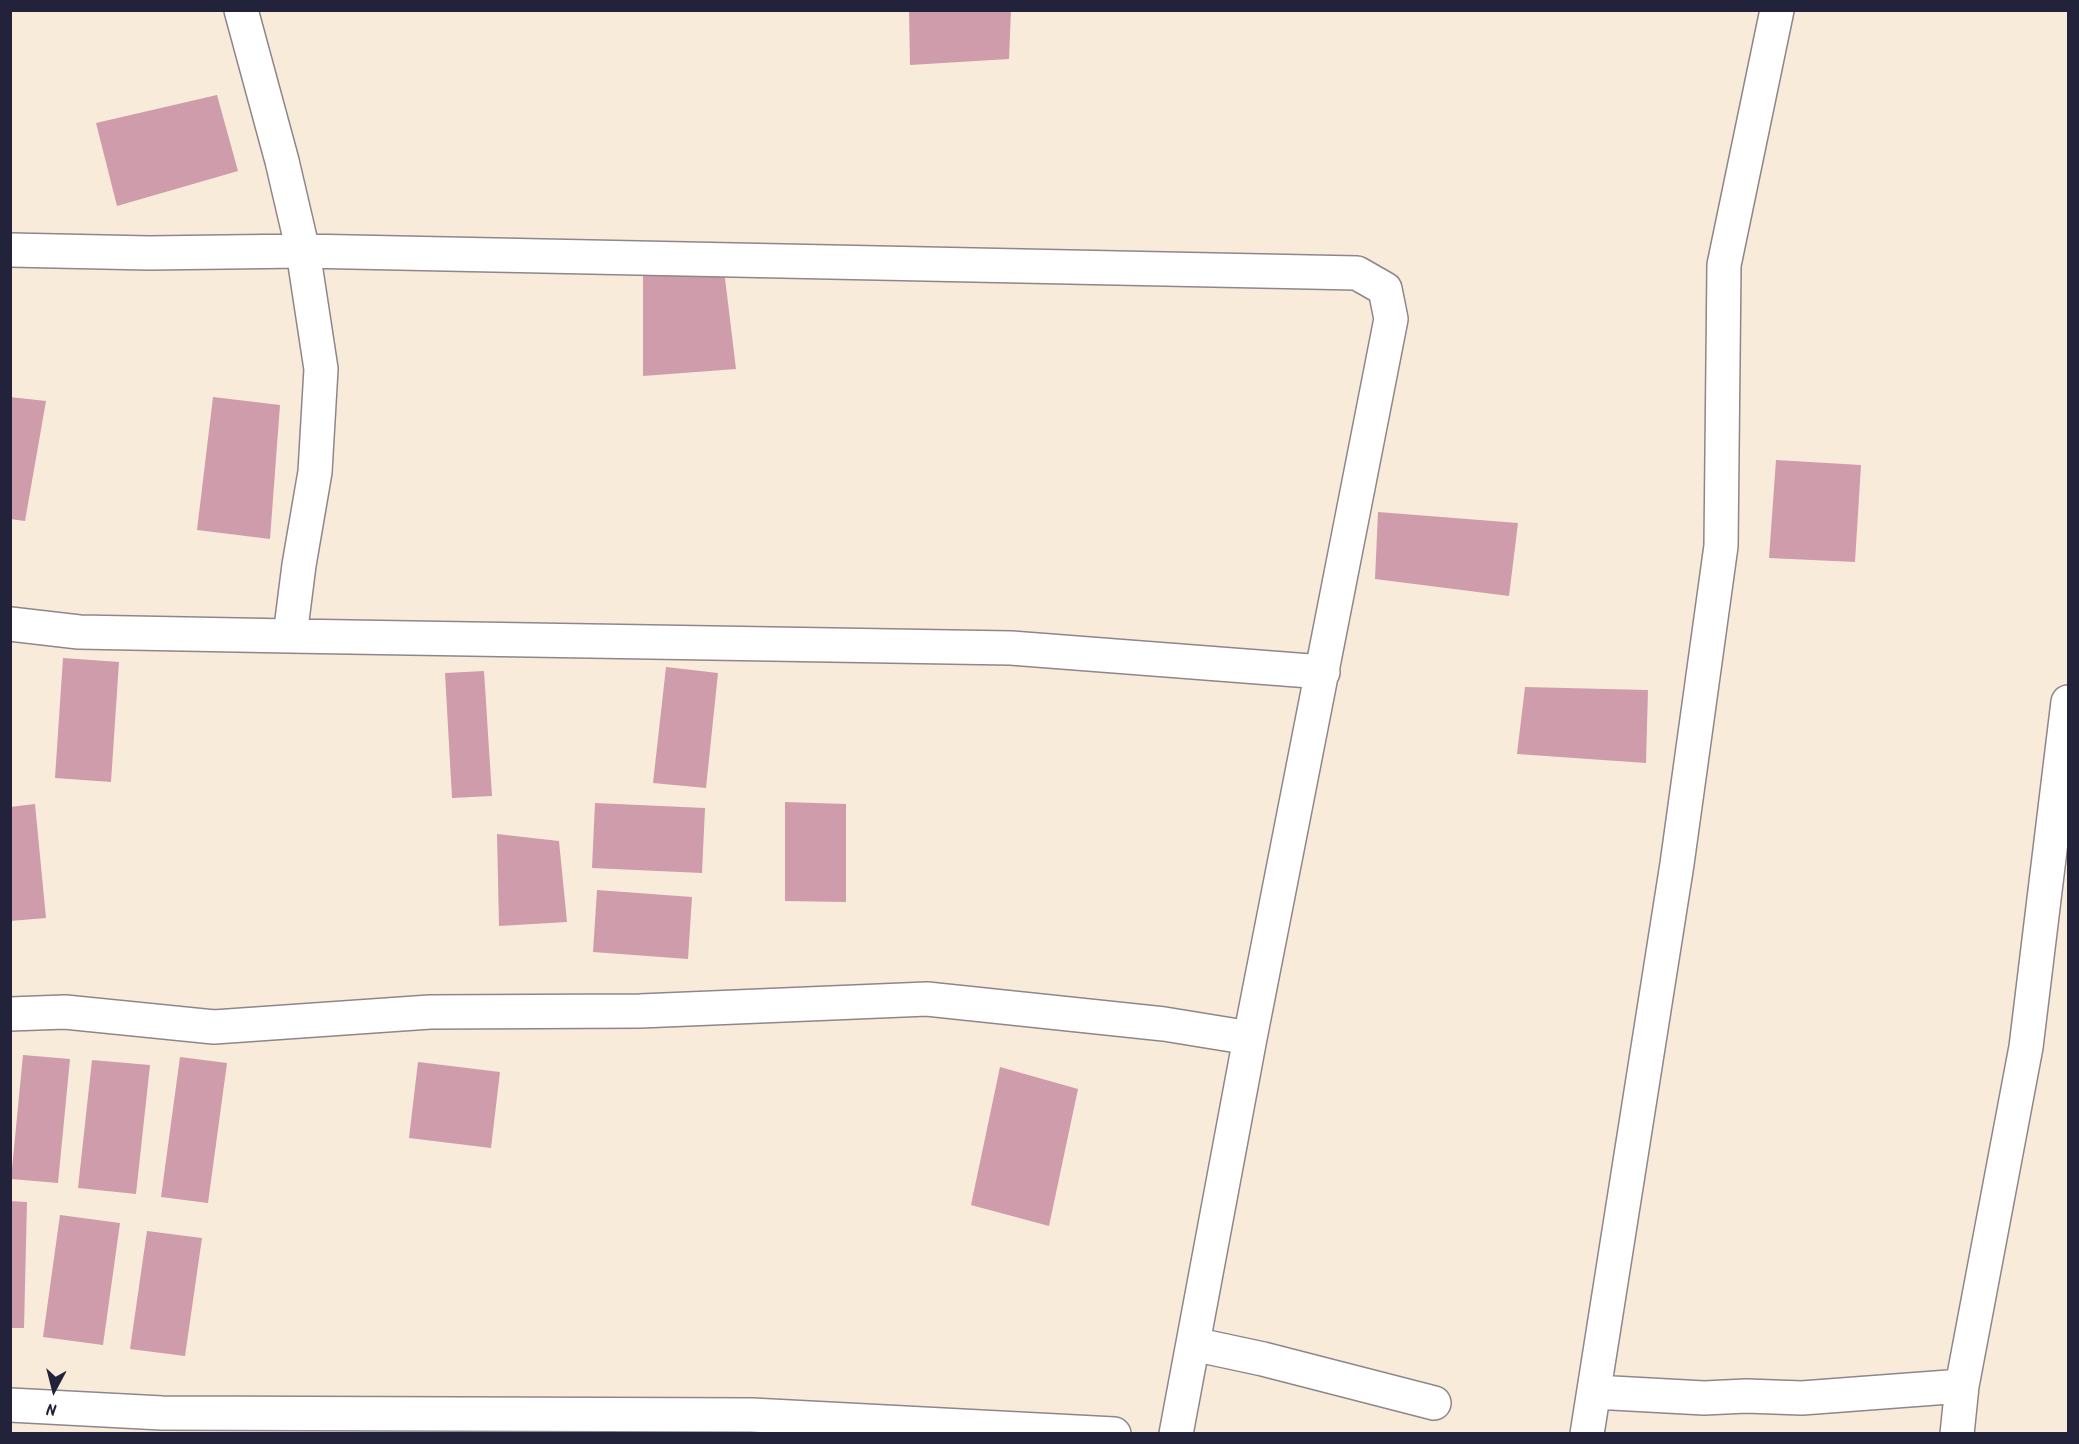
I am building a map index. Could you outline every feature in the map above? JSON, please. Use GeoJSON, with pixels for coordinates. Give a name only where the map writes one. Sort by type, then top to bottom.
{"type":"FeatureCollection","features":[{"type":"Feature","properties":{"kind":"street"},"geometry":{"type":"LineString","coordinates":[[241,10],[282,161],[303,251],[321,369],[315,472],[299,565],[290,636]]}},
{"type":"Feature","properties":{"kind":"street"},"geometry":{"type":"LineString","coordinates":[[1587,1434],[1677,864],[1721,546],[1724,265],[1776,10]]}},
{"type":"Feature","properties":{"kind":"street"},"geometry":{"type":"LineString","coordinates":[[10,250],[149,253],[303,251],[1357,273],[1385,289],[1391,319],[1250,1038],[1176,1434]]}},
{"type":"Feature","properties":{"kind":"street"},"geometry":{"type":"LineString","coordinates":[[10,624],[79,632],[1011,648],[1323,672]]}},
{"type":"Feature","properties":{"kind":"street"},"geometry":{"type":"LineString","coordinates":[[1957,1434],[1962,1386],[2026,1047],[2068,702]]}},
{"type":"Feature","properties":{"kind":"street"},"geometry":{"type":"LineString","coordinates":[[10,1014],[65,1012],[214,1027],[430,1012],[640,1011],[927,999],[1164,1024],[1250,1038]]}},
{"type":"Feature","properties":{"kind":"street"},"geometry":{"type":"LineString","coordinates":[[1193,1344],[1263,1359],[1434,1403]]}},
{"type":"Feature","properties":{"kind":"street"},"geometry":{"type":"LineString","coordinates":[[1594,1392],[1704,1398],[1746,1396],[1802,1398],[1962,1386]]}},
{"type":"Feature","properties":{"kind":"street"},"geometry":{"type":"LineString","coordinates":[[10,1405],[162,1413],[752,1415],[1114,1434]]}},
{"type":"Feature","properties":{"kind":"building"},"geometry":{"type":"Polygon","coordinates":[[[909,10],[1011,10],[1009,59],[910,65],[909,10]]]}},
{"type":"Feature","properties":{"kind":"building"},"geometry":{"type":"Polygon","coordinates":[[[217,95],[238,171],[117,206],[96,123],[217,95]]]}},
{"type":"Feature","properties":{"kind":"building"},"geometry":{"type":"Polygon","coordinates":[[[724,270],[736,369],[643,376],[643,272],[724,270]]]}},
{"type":"Feature","properties":{"kind":"building"},"geometry":{"type":"Polygon","coordinates":[[[10,397],[46,401],[25,521],[10,519],[10,397]]]}},
{"type":"Feature","properties":{"kind":"building"},"geometry":{"type":"Polygon","coordinates":[[[213,397],[280,405],[270,539],[197,530],[213,397]]]}},
{"type":"Feature","properties":{"kind":"building"},"geometry":{"type":"Polygon","coordinates":[[[1776,460],[1861,465],[1855,562],[1769,558],[1776,460]]]}},
{"type":"Feature","properties":{"kind":"building"},"geometry":{"type":"Polygon","coordinates":[[[1378,512],[1518,523],[1509,596],[1375,579],[1378,512]]]}},
{"type":"Feature","properties":{"kind":"building"},"geometry":{"type":"Polygon","coordinates":[[[63,658],[119,662],[111,782],[55,778],[63,658]]]}},
{"type":"Feature","properties":{"kind":"building"},"geometry":{"type":"Polygon","coordinates":[[[666,667],[718,673],[706,788],[653,783],[666,667]]]}},
{"type":"Feature","properties":{"kind":"building"},"geometry":{"type":"Polygon","coordinates":[[[484,671],[492,796],[452,798],[445,673],[484,671]]]}},
{"type":"Feature","properties":{"kind":"building"},"geometry":{"type":"Polygon","coordinates":[[[1525,687],[1648,690],[1646,763],[1517,754],[1525,687]]]}},
{"type":"Feature","properties":{"kind":"building"},"geometry":{"type":"Polygon","coordinates":[[[785,802],[846,804],[846,902],[785,901],[785,802]]]}},
{"type":"Feature","properties":{"kind":"building"},"geometry":{"type":"Polygon","coordinates":[[[595,803],[705,808],[702,873],[592,868],[595,803]]]}},
{"type":"Feature","properties":{"kind":"building"},"geometry":{"type":"Polygon","coordinates":[[[35,804],[46,918],[10,921],[10,807],[35,804]]]}},
{"type":"Feature","properties":{"kind":"building"},"geometry":{"type":"Polygon","coordinates":[[[497,834],[559,841],[567,922],[499,926],[497,834]]]}},
{"type":"Feature","properties":{"kind":"building"},"geometry":{"type":"Polygon","coordinates":[[[597,890],[692,897],[688,959],[593,952],[597,890]]]}},
{"type":"Feature","properties":{"kind":"building"},"geometry":{"type":"Polygon","coordinates":[[[23,1055],[70,1059],[58,1183],[11,1179],[23,1055]]]}},
{"type":"Feature","properties":{"kind":"building"},"geometry":{"type":"Polygon","coordinates":[[[180,1057],[227,1063],[208,1203],[161,1197],[180,1057]]]}},
{"type":"Feature","properties":{"kind":"building"},"geometry":{"type":"Polygon","coordinates":[[[92,1060],[150,1065],[136,1194],[78,1188],[92,1060]]]}},
{"type":"Feature","properties":{"kind":"building"},"geometry":{"type":"Polygon","coordinates":[[[418,1062],[500,1072],[491,1148],[409,1138],[418,1062]]]}},
{"type":"Feature","properties":{"kind":"building"},"geometry":{"type":"Polygon","coordinates":[[[1000,1067],[1078,1089],[1049,1226],[971,1205],[1000,1067]]]}},
{"type":"Feature","properties":{"kind":"building"},"geometry":{"type":"Polygon","coordinates":[[[10,1201],[27,1202],[24,1328],[10,1328],[10,1201]]]}},
{"type":"Feature","properties":{"kind":"building"},"geometry":{"type":"Polygon","coordinates":[[[60,1215],[120,1223],[103,1345],[43,1337],[60,1215]]]}},
{"type":"Feature","properties":{"kind":"building"},"geometry":{"type":"Polygon","coordinates":[[[147,1231],[202,1238],[185,1356],[130,1349],[147,1231]]]}}]}
